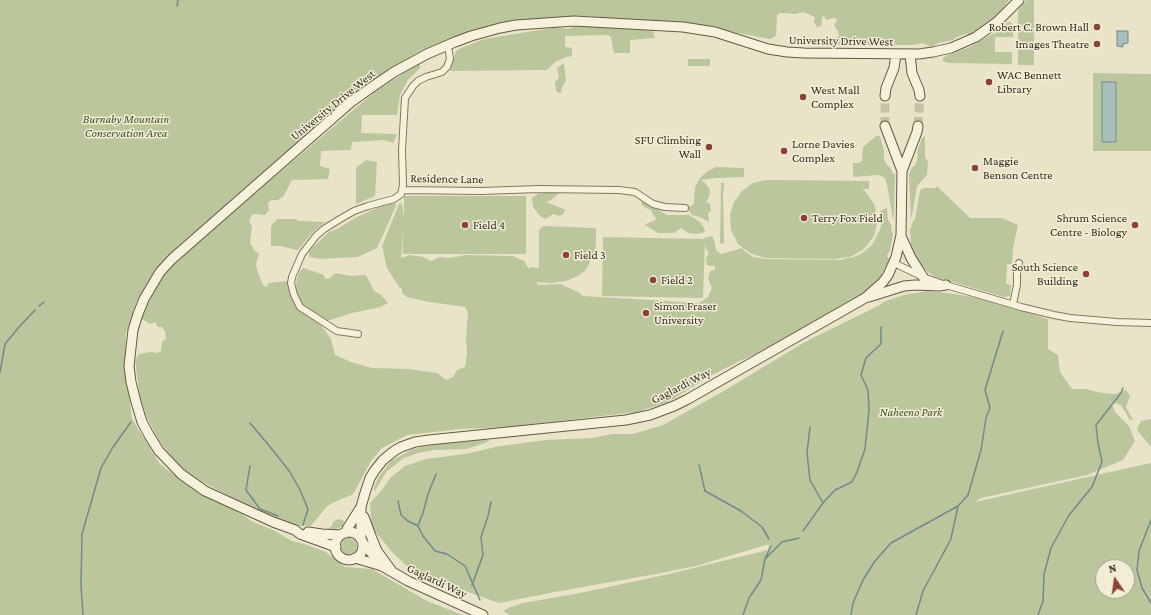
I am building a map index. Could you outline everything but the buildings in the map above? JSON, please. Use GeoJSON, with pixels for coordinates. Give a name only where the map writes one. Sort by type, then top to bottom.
{"type":"FeatureCollection","features":[{"type":"Feature","properties":{"kind":"street","name":"University Drive West"},"geometry":{"type":"LineString","coordinates":[[336,547],[300,534],[295,530],[273,522],[205,491],[180,474],[159,451],[142,422],[131,382],[129,366],[133,330],[138,314],[144,299],[160,272],[340,113],[372,87],[394,72],[446,45],[471,36],[516,25],[574,21],[663,25],[716,32],[768,49],[787,52],[804,54],[903,54],[933,52],[951,48],[970,40],[988,30],[1019,0]]}},
{"type":"Feature","properties":{"kind":"street"},"geometry":{"type":"LineString","coordinates":[[402,190],[405,98],[418,81],[442,72],[447,67],[450,59],[446,45]]}},
{"type":"Feature","properties":{"kind":"street"},"geometry":{"type":"LineString","coordinates":[[885,96],[886,88],[894,68],[903,54]]}},
{"type":"Feature","properties":{"kind":"street"},"geometry":{"type":"LineString","coordinates":[[903,54],[919,90],[920,96]]}},
{"type":"Feature","properties":{"kind":"street","name":"Gaglardi Way"},"geometry":{"type":"LineString","coordinates":[[885,126],[902,171]]}},
{"type":"Feature","properties":{"kind":"street","name":"Gaglardi Way"},"geometry":{"type":"LineString","coordinates":[[382,566],[362,541],[362,507],[365,493],[375,470],[388,455],[401,447],[415,442],[430,440],[626,420],[650,415],[688,399],[865,298],[883,282],[894,264],[901,235],[902,171],[918,126]]}},
{"type":"Feature","properties":{"kind":"street","name":"Residence Lane"},"geometry":{"type":"LineString","coordinates":[[358,334],[337,331],[300,307],[294,295],[291,284],[292,277],[302,254],[316,236],[324,229],[354,212],[398,197],[402,190],[619,190],[635,192],[653,204],[665,207],[685,208]]}},
{"type":"Feature","properties":{"kind":"street"},"geometry":{"type":"LineString","coordinates":[[901,235],[911,258],[923,277]]}},
{"type":"Feature","properties":{"kind":"street"},"geometry":{"type":"LineString","coordinates":[[1013,304],[1017,285],[1017,268],[1019,262]]}},
{"type":"Feature","properties":{"kind":"street"},"geometry":{"type":"LineString","coordinates":[[894,264],[946,285],[1054,315],[1070,318],[1117,322],[1151,323]]}},
{"type":"Feature","properties":{"kind":"street"},"geometry":{"type":"LineString","coordinates":[[865,298],[904,286],[946,285]]}},
{"type":"Feature","properties":{"kind":"street"},"geometry":{"type":"LineString","coordinates":[[362,507],[377,551],[393,572]]}},
{"type":"Feature","properties":{"kind":"street","name":"Gaglardi Way"},"geometry":{"type":"LineString","coordinates":[[344,534],[362,507]]}},
{"type":"Feature","properties":{"kind":"street","name":"University Drive West"},"geometry":{"type":"LineString","coordinates":[[295,530],[322,534],[344,534]]}},
{"type":"Feature","properties":{"kind":"street"},"geometry":{"type":"LineString","coordinates":[[355,533],[362,541],[363,548],[359,556],[347,559],[342,558],[339,555],[336,547],[336,540],[344,534],[355,533]]}},
{"type":"Feature","properties":{"kind":"street","name":"Gaglardi Way"},"geometry":{"type":"LineString","coordinates":[[355,558],[382,566],[438,595],[483,615]]}},
{"type":"Feature","properties":{"kind":"green space","name":"Burnaby Mountain Conservation Area"},"geometry":{"type":"Polygon","coordinates":[[[0,0],[1009,0],[1000,13],[983,29],[975,31],[970,35],[965,34],[953,40],[939,43],[931,47],[923,43],[913,45],[835,45],[833,42],[839,36],[838,31],[834,26],[837,20],[835,18],[826,20],[824,16],[822,17],[821,26],[817,27],[814,22],[815,17],[804,12],[795,14],[780,13],[777,15],[776,36],[770,39],[690,24],[610,20],[588,16],[511,21],[492,25],[454,37],[420,51],[390,68],[160,265],[137,300],[126,333],[125,361],[132,419],[160,464],[190,487],[226,504],[253,522],[273,530],[292,541],[326,552],[345,567],[372,569],[427,601],[463,615],[0,615],[0,0]]]}},
{"type":"Feature","properties":{"kind":"green space"},"geometry":{"type":"Polygon","coordinates":[[[1027,0],[1034,0],[1034,65],[1018,65],[1018,12],[1020,7],[1027,0]]]}},
{"type":"Feature","properties":{"kind":"green space"},"geometry":{"type":"Polygon","coordinates":[[[1007,22],[1011,22],[1013,26],[1013,37],[995,37],[995,52],[1012,52],[1012,64],[948,63],[943,61],[943,58],[946,56],[970,47],[994,33],[995,34],[995,32],[1007,22]]]}},
{"type":"Feature","properties":{"kind":"green space"},"geometry":{"type":"Polygon","coordinates":[[[579,25],[653,31],[655,38],[630,40],[630,53],[614,53],[611,37],[607,35],[565,36],[565,47],[572,48],[572,56],[555,62],[547,70],[450,71],[456,51],[484,39],[558,27],[568,29],[579,25]]]}},
{"type":"Feature","properties":{"kind":"green space"},"geometry":{"type":"Polygon","coordinates":[[[688,59],[710,59],[710,66],[688,66],[688,59]]]}},
{"type":"Feature","properties":{"kind":"green space"},"geometry":{"type":"Polygon","coordinates":[[[420,63],[420,68],[408,80],[400,95],[397,115],[362,115],[361,133],[397,134],[393,143],[384,140],[352,142],[351,150],[321,151],[320,166],[330,169],[328,179],[292,180],[283,197],[278,200],[272,200],[268,203],[269,210],[265,215],[252,215],[249,221],[252,226],[250,242],[254,250],[259,254],[256,264],[263,285],[266,287],[269,283],[288,281],[291,297],[315,317],[331,339],[335,355],[351,362],[372,368],[409,369],[437,373],[446,380],[453,377],[457,370],[465,367],[467,353],[466,339],[468,312],[465,307],[407,297],[402,293],[402,289],[399,287],[387,268],[382,246],[400,203],[402,204],[404,217],[404,196],[526,196],[526,254],[403,254],[403,229],[401,258],[410,255],[423,257],[431,261],[440,257],[450,258],[466,255],[513,256],[524,261],[529,269],[530,267],[539,268],[539,230],[543,226],[596,228],[596,245],[593,256],[585,271],[566,281],[552,283],[536,282],[538,285],[560,284],[578,292],[583,296],[699,303],[708,297],[712,288],[708,278],[710,271],[715,270],[715,266],[707,265],[706,258],[709,253],[706,249],[705,242],[703,298],[602,296],[603,237],[704,239],[712,236],[716,250],[721,254],[742,248],[753,257],[765,259],[840,260],[861,254],[872,245],[880,230],[882,222],[880,211],[887,208],[888,220],[892,226],[893,234],[890,250],[887,256],[889,258],[888,262],[874,285],[855,299],[756,354],[712,375],[668,402],[637,412],[507,427],[461,429],[407,435],[382,448],[371,461],[352,495],[327,506],[311,526],[297,526],[246,505],[189,475],[170,455],[159,440],[148,420],[140,397],[135,360],[139,354],[151,352],[157,353],[161,351],[162,342],[166,339],[165,331],[162,327],[158,327],[155,322],[150,324],[142,319],[145,303],[158,281],[177,259],[377,90],[420,63]]]}},
{"type":"Feature","properties":{"kind":"green space"},"geometry":{"type":"Polygon","coordinates":[[[564,63],[566,81],[561,89],[562,92],[559,93],[556,91],[555,82],[559,78],[557,68],[564,63]]]}},
{"type":"Feature","properties":{"kind":"green space"},"geometry":{"type":"Polygon","coordinates":[[[1093,73],[1151,74],[1151,151],[1093,151],[1093,73]]]}},
{"type":"Feature","properties":{"kind":"green space"},"geometry":{"type":"Polygon","coordinates":[[[876,136],[880,136],[884,150],[884,160],[890,167],[893,174],[895,174],[893,219],[885,178],[879,175],[853,177],[853,163],[860,163],[860,161],[862,161],[863,147],[876,136]]]}},
{"type":"Feature","properties":{"kind":"green space"},"geometry":{"type":"Polygon","coordinates":[[[925,136],[925,158],[928,161],[927,175],[917,186],[911,219],[909,174],[917,161],[918,149],[922,138],[925,136]]]}},
{"type":"Feature","properties":{"kind":"green space"},"geometry":{"type":"Polygon","coordinates":[[[366,160],[377,162],[375,196],[356,204],[356,168],[366,160]]]}},
{"type":"Feature","properties":{"kind":"green space"},"geometry":{"type":"Polygon","coordinates":[[[716,167],[744,168],[744,177],[701,180],[710,190],[709,197],[706,202],[710,204],[711,211],[708,214],[709,222],[692,215],[687,208],[694,204],[695,187],[701,177],[716,167]]]}},
{"type":"Feature","properties":{"kind":"green space","name":"Terry Fox Field"},"geometry":{"type":"Polygon","coordinates":[[[766,180],[869,181],[869,189],[862,189],[874,204],[878,220],[874,236],[864,249],[850,257],[834,259],[765,258],[750,253],[738,244],[731,230],[730,215],[734,202],[742,191],[753,183],[766,180]]]}},
{"type":"Feature","properties":{"kind":"green space"},"geometry":{"type":"Polygon","coordinates":[[[721,183],[724,183],[724,244],[720,243],[721,183]]]}},
{"type":"Feature","properties":{"kind":"green space"},"geometry":{"type":"Polygon","coordinates":[[[937,186],[970,218],[1002,218],[1018,225],[1013,248],[1012,264],[1007,264],[1006,284],[1011,285],[1010,296],[1004,297],[936,277],[921,266],[917,260],[911,247],[910,229],[915,219],[920,190],[924,188],[935,188],[937,186]]]}},
{"type":"Feature","properties":{"kind":"green space"},"geometry":{"type":"Polygon","coordinates":[[[543,192],[561,192],[546,202],[564,209],[563,214],[560,216],[553,214],[546,219],[540,216],[533,207],[532,198],[539,193],[542,194],[543,192]]]}},
{"type":"Feature","properties":{"kind":"green space"},"geometry":{"type":"Polygon","coordinates":[[[642,200],[667,215],[689,215],[700,222],[705,232],[697,234],[688,233],[681,228],[674,233],[658,233],[645,225],[656,218],[651,210],[641,204],[642,200]]]}},
{"type":"Feature","properties":{"kind":"green space"},"geometry":{"type":"Polygon","coordinates":[[[395,202],[396,206],[377,248],[358,257],[320,259],[309,257],[309,251],[329,232],[383,205],[395,202]]]}},
{"type":"Feature","properties":{"kind":"green space"},"geometry":{"type":"Polygon","coordinates":[[[277,219],[325,222],[311,234],[298,250],[296,250],[281,246],[271,246],[271,226],[277,219]]]}},
{"type":"Feature","properties":{"kind":"green space"},"geometry":{"type":"Polygon","coordinates":[[[304,268],[324,275],[325,279],[330,278],[335,273],[351,276],[365,275],[374,291],[381,295],[388,303],[380,307],[352,313],[330,320],[321,320],[299,301],[296,286],[297,278],[300,271],[304,268]]]}},
{"type":"Feature","properties":{"kind":"green space","name":"Naheeno Park"},"geometry":{"type":"Polygon","coordinates":[[[927,291],[948,293],[979,298],[1048,319],[1048,349],[1058,355],[1060,372],[1072,389],[1086,389],[1102,393],[1115,394],[1126,390],[1130,396],[1126,407],[1133,420],[1130,420],[1121,405],[1111,402],[1115,412],[1129,426],[1135,441],[1123,460],[1087,475],[981,498],[975,502],[1151,463],[1151,615],[510,615],[503,611],[523,603],[580,593],[669,574],[768,550],[769,544],[696,566],[499,603],[420,575],[407,566],[392,552],[372,528],[370,503],[391,477],[405,466],[426,459],[465,454],[500,446],[546,440],[592,438],[612,434],[633,434],[663,425],[722,392],[805,342],[880,305],[883,302],[904,295],[927,291]]]}},
{"type":"Feature","properties":{"kind":"green space"},"geometry":{"type":"Polygon","coordinates":[[[1151,419],[1151,447],[1137,430],[1141,421],[1151,419]]]}},
{"type":"Feature","properties":{"kind":"green space"},"geometry":{"type":"Polygon","coordinates":[[[481,440],[489,441],[466,449],[434,450],[418,453],[404,458],[386,472],[375,491],[374,490],[378,478],[391,461],[413,449],[432,445],[481,440]]]}},
{"type":"Feature","properties":{"kind":"green space"},"geometry":{"type":"Polygon","coordinates":[[[338,519],[343,520],[345,523],[343,526],[334,530],[329,530],[328,529],[332,526],[333,522],[338,519]]]}},
{"type":"Feature","properties":{"kind":"green space"},"geometry":{"type":"Polygon","coordinates":[[[349,538],[355,540],[357,546],[355,552],[349,554],[343,552],[341,546],[343,540],[349,538]]]}},
{"type":"Feature","properties":{"kind":"water"},"geometry":{"type":"Polygon","coordinates":[[[1117,31],[1128,31],[1128,43],[1123,44],[1123,47],[1117,46],[1117,31]]]}},
{"type":"Feature","properties":{"kind":"water"},"geometry":{"type":"Polygon","coordinates":[[[1102,82],[1116,82],[1116,142],[1102,142],[1102,82]]]}},
{"type":"Feature","properties":{"kind":"waterway"},"geometry":{"type":"LineString","coordinates":[[177,6],[178,0]]}},
{"type":"Feature","properties":{"kind":"waterway"},"geometry":{"type":"LineString","coordinates":[[39,306],[44,302]]}},
{"type":"Feature","properties":{"kind":"waterway"},"geometry":{"type":"LineString","coordinates":[[0,372],[5,344],[35,310]]}},
{"type":"Feature","properties":{"kind":"waterway"},"geometry":{"type":"LineString","coordinates":[[803,531],[823,503],[835,490],[852,482],[857,472],[865,449],[869,410],[868,390],[861,375],[866,358],[881,344],[881,327]]}},
{"type":"Feature","properties":{"kind":"waterway"},"geometry":{"type":"LineString","coordinates":[[851,615],[853,603],[863,580],[875,561],[891,543],[958,506],[968,495],[981,450],[986,418],[990,408],[985,390],[1003,331]]}},
{"type":"Feature","properties":{"kind":"waterway"},"geometry":{"type":"LineString","coordinates":[[1038,615],[1043,601],[1044,574],[1051,548],[1069,515],[1092,487],[1102,462],[1096,425],[1121,393],[1123,388]]}},
{"type":"Feature","properties":{"kind":"waterway"},"geometry":{"type":"LineString","coordinates":[[83,615],[81,586],[82,534],[101,468],[113,447],[131,422]]}},
{"type":"Feature","properties":{"kind":"waterway"},"geometry":{"type":"LineString","coordinates":[[250,423],[290,472],[300,490],[308,509],[303,525]]}},
{"type":"Feature","properties":{"kind":"waterway"},"geometry":{"type":"LineString","coordinates":[[810,427],[807,453],[810,480],[823,503]]}},
{"type":"Feature","properties":{"kind":"waterway"},"geometry":{"type":"LineString","coordinates":[[699,465],[705,491],[741,511],[762,527],[769,539]]}},
{"type":"Feature","properties":{"kind":"waterway"},"geometry":{"type":"LineString","coordinates":[[250,466],[246,490],[260,509],[278,516]]}},
{"type":"Feature","properties":{"kind":"waterway"},"geometry":{"type":"LineString","coordinates":[[418,525],[436,474]]}},
{"type":"Feature","properties":{"kind":"waterway"},"geometry":{"type":"LineString","coordinates":[[398,501],[401,515],[408,521],[418,526],[423,536],[435,551],[447,554],[465,566],[480,600]]}},
{"type":"Feature","properties":{"kind":"waterway"},"geometry":{"type":"LineString","coordinates":[[472,585],[483,555],[481,537],[491,502]]}},
{"type":"Feature","properties":{"kind":"waterway"},"geometry":{"type":"LineString","coordinates":[[916,615],[923,591],[951,539],[958,506]]}},
{"type":"Feature","properties":{"kind":"waterway"},"geometry":{"type":"LineString","coordinates":[[1151,520],[1139,551],[1137,570],[1142,588],[1151,603]]}},
{"type":"Feature","properties":{"kind":"waterway"},"geometry":{"type":"LineString","coordinates":[[766,558],[782,542],[799,538]]}},
{"type":"Feature","properties":{"kind":"waterway"},"geometry":{"type":"LineString","coordinates":[[743,615],[749,598],[761,580],[765,559],[771,546]]}},
{"type":"Feature","properties":{"kind":"tunnel"},"geometry":{"type":"LineString","coordinates":[[885,96],[885,126]]}},
{"type":"Feature","properties":{"kind":"tunnel"},"geometry":{"type":"LineString","coordinates":[[918,126],[920,96]]}},
{"type":"Feature","properties":{"kind":"place","name":"Robert C. Brown Hall"},"geometry":{"type":"Point","coordinates":[1097,27]}},
{"type":"Feature","properties":{"kind":"place","name":"Images Theatre"},"geometry":{"type":"Point","coordinates":[1097,44]}},
{"type":"Feature","properties":{"kind":"place","name":"WAC Bennett Library"},"geometry":{"type":"Point","coordinates":[989,82]}},
{"type":"Feature","properties":{"kind":"place","name":"West Mall Complex"},"geometry":{"type":"Point","coordinates":[803,97]}},
{"type":"Feature","properties":{"kind":"place","name":"SFU Climbing Wall"},"geometry":{"type":"Point","coordinates":[709,147]}},
{"type":"Feature","properties":{"kind":"place","name":"Lorne Davies Complex"},"geometry":{"type":"Point","coordinates":[784,151]}},
{"type":"Feature","properties":{"kind":"place","name":"Maggie Benson Centre"},"geometry":{"type":"Point","coordinates":[975,168]}},
{"type":"Feature","properties":{"kind":"place","name":"Terry Fox Field"},"geometry":{"type":"Point","coordinates":[804,218]}},
{"type":"Feature","properties":{"kind":"place","name":"Field 4"},"geometry":{"type":"Point","coordinates":[465,225]}},
{"type":"Feature","properties":{"kind":"place","name":"Shrum Science Centre - Biology"},"geometry":{"type":"Point","coordinates":[1135,225]}},
{"type":"Feature","properties":{"kind":"place","name":"Field 3"},"geometry":{"type":"Point","coordinates":[566,255]}},
{"type":"Feature","properties":{"kind":"place","name":"South Science Building"},"geometry":{"type":"Point","coordinates":[1086,274]}},
{"type":"Feature","properties":{"kind":"place","name":"Field 2"},"geometry":{"type":"Point","coordinates":[653,280]}},
{"type":"Feature","properties":{"kind":"place","name":"Simon Fraser University"},"geometry":{"type":"Point","coordinates":[646,313]}}]}
